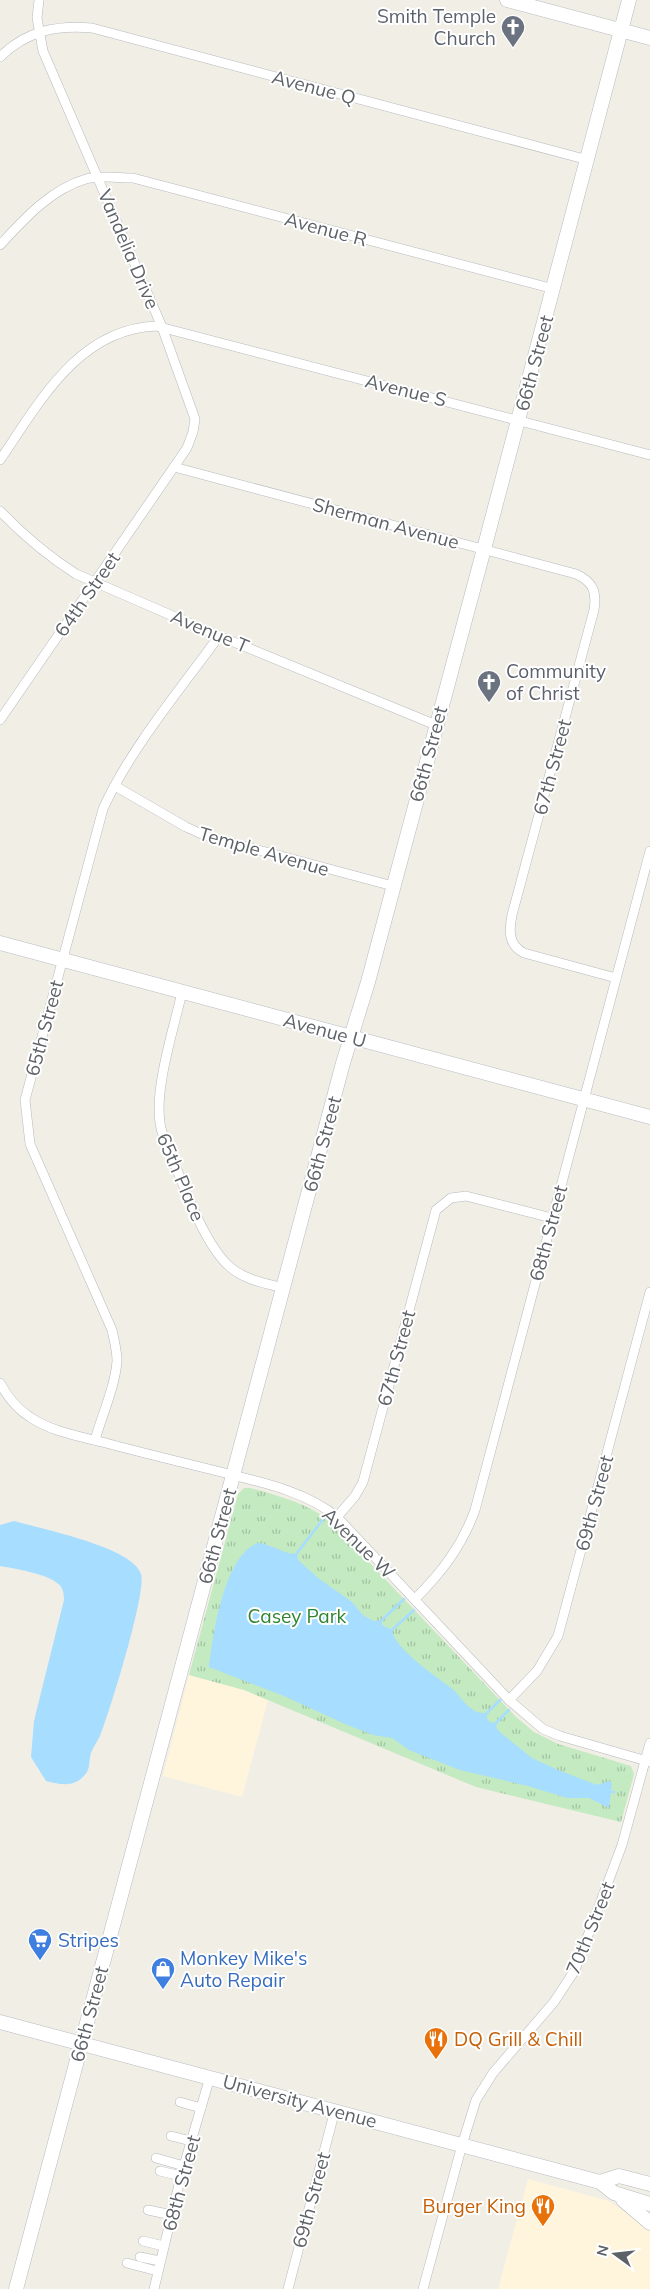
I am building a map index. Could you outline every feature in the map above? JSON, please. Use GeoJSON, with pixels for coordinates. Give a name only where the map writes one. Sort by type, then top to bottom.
{"type":"FeatureCollection","features":[{"type":"Feature","properties":{"kind":"street","name":"Vandelia Drive"},"geometry":{"type":"LineString","coordinates":[[39,0],[38,32],[43,51],[162,327],[194,419],[193,432],[187,448],[174,467]]}},
{"type":"Feature","properties":{"kind":"street"},"geometry":{"type":"LineString","coordinates":[[507,0],[650,38]]}},
{"type":"Feature","properties":{"kind":"street","name":"66th Street"},"geometry":{"type":"LineString","coordinates":[[16,2289],[283,1288],[554,289],[629,0]]}},
{"type":"Feature","properties":{"kind":"street","name":"Avenue Q"},"geometry":{"type":"LineString","coordinates":[[0,57],[26,37],[38,32],[69,26],[92,28],[588,160]]}},
{"type":"Feature","properties":{"kind":"street"},"geometry":{"type":"LineString","coordinates":[[0,245],[43,202],[85,180],[98,178]]}},
{"type":"Feature","properties":{"kind":"street","name":"Avenue R"},"geometry":{"type":"LineString","coordinates":[[98,178],[143,180],[554,289]]}},
{"type":"Feature","properties":{"kind":"street","name":"Avenue S"},"geometry":{"type":"LineString","coordinates":[[0,460],[56,380],[82,352],[101,340],[139,326],[162,327],[650,455]]}},
{"type":"Feature","properties":{"kind":"street","name":"Sherman Avenue"},"geometry":{"type":"LineString","coordinates":[[174,467],[576,574],[586,578],[594,588]]}},
{"type":"Feature","properties":{"kind":"street","name":"64th Street"},"geometry":{"type":"LineString","coordinates":[[0,720],[174,467]]}},
{"type":"Feature","properties":{"kind":"street","name":"Avenue T"},"geometry":{"type":"LineString","coordinates":[[0,511],[56,562],[95,582],[219,636],[436,725]]}},
{"type":"Feature","properties":{"kind":"street","name":"67th Street"},"geometry":{"type":"LineString","coordinates":[[594,588],[596,594],[594,610],[512,915],[510,934],[514,946],[531,956],[616,978]]}},
{"type":"Feature","properties":{"kind":"street","name":"65th Street"},"geometry":{"type":"LineString","coordinates":[[95,1440],[113,1380],[117,1361],[116,1346],[112,1330],[30,1144],[25,1100],[103,809],[141,745],[219,636]]}},
{"type":"Feature","properties":{"kind":"street","name":"Temple Avenue"},"geometry":{"type":"LineString","coordinates":[[115,786],[186,827],[206,836],[393,886]]}},
{"type":"Feature","properties":{"kind":"street","name":"68th Street"},"geometry":{"type":"LineString","coordinates":[[415,1599],[446,1566],[460,1545],[470,1524],[650,852]]}},
{"type":"Feature","properties":{"kind":"street","name":"Avenue U"},"geometry":{"type":"LineString","coordinates":[[0,943],[650,1117]]}},
{"type":"Feature","properties":{"kind":"street","name":"65th Place"},"geometry":{"type":"LineString","coordinates":[[182,992],[161,1086],[159,1117],[162,1132],[205,1234],[218,1254],[231,1268],[249,1278],[283,1288]]}},
{"type":"Feature","properties":{"kind":"street","name":"67th Street"},"geometry":{"type":"LineString","coordinates":[[337,1517],[356,1496],[363,1482],[433,1218],[441,1204],[458,1196],[473,1197],[552,1218]]}},
{"type":"Feature","properties":{"kind":"street","name":"69th Street"},"geometry":{"type":"LineString","coordinates":[[509,1700],[537,1671],[558,1636],[650,1292]]}},
{"type":"Feature","properties":{"kind":"street","name":"Avenue W"},"geometry":{"type":"LineString","coordinates":[[0,1383],[6,1393],[29,1417],[45,1425],[299,1495],[320,1505],[337,1517],[509,1700],[543,1729],[560,1736],[648,1761]]}},
{"type":"Feature","properties":{"kind":"street","name":"70th Street"},"geometry":{"type":"LineString","coordinates":[[423,2289],[470,2115],[483,2088],[554,2002],[576,1970],[614,1869],[648,1761],[650,1743]]}},
{"type":"Feature","properties":{"kind":"street","name":"University Avenue"},"geometry":{"type":"LineString","coordinates":[[0,2022],[600,2182],[614,2194],[650,2204]]}},
{"type":"Feature","properties":{"kind":"street","name":"68th Street"},"geometry":{"type":"LineString","coordinates":[[154,2289],[181,2176],[210,2077]]}},
{"type":"Feature","properties":{"kind":"street"},"geometry":{"type":"LineString","coordinates":[[180,2102],[201,2108]]}},
{"type":"Feature","properties":{"kind":"street","name":"69th Street"},"geometry":{"type":"LineString","coordinates":[[288,2289],[335,2110]]}},
{"type":"Feature","properties":{"kind":"street"},"geometry":{"type":"LineString","coordinates":[[171,2136],[191,2141]]}},
{"type":"Feature","properties":{"kind":"street"},"geometry":{"type":"LineString","coordinates":[[156,2158],[184,2166]]}},
{"type":"Feature","properties":{"kind":"street"},"geometry":{"type":"LineString","coordinates":[[160,2171],[181,2176]]}},
{"type":"Feature","properties":{"kind":"street","name":"University Avenue"},"geometry":{"type":"LineString","coordinates":[[600,2182],[619,2176],[650,2184]]}},
{"type":"Feature","properties":{"kind":"street"},"geometry":{"type":"LineString","coordinates":[[614,2194],[632,2206],[650,2223]]}},
{"type":"Feature","properties":{"kind":"street"},"geometry":{"type":"LineString","coordinates":[[148,2210],[172,2216]]}},
{"type":"Feature","properties":{"kind":"street"},"geometry":{"type":"LineString","coordinates":[[142,2241],[164,2246]]}},
{"type":"Feature","properties":{"kind":"street"},"geometry":{"type":"LineString","coordinates":[[140,2257],[160,2261]]}},
{"type":"Feature","properties":{"kind":"street"},"geometry":{"type":"LineString","coordinates":[[126,2263],[157,2272]]}},
{"type":"Feature","properties":{"kind":"shaded area"},"geometry":{"type":"Polygon","coordinates":[[[189,1675],[244,1690],[268,1700],[242,1797],[163,1776],[189,1675]]]}},
{"type":"Feature","properties":{"kind":"shaded area"},"geometry":{"type":"Polygon","coordinates":[[[528,2179],[609,2201],[643,2224],[650,2232],[650,2289],[498,2289],[528,2179]]]}},
{"type":"Feature","properties":{"kind":"green space","name":"Casey Park"},"geometry":{"type":"Polygon","coordinates":[[[244,1488],[250,1488],[292,1501],[311,1509],[330,1521],[516,1717],[534,1732],[558,1744],[631,1766],[634,1774],[621,1822],[476,1787],[244,1690],[189,1675],[238,1494],[244,1488]]]}},
{"type":"Feature","properties":{"kind":"water"},"geometry":{"type":"Polygon","coordinates":[[[14,1521],[104,1547],[122,1555],[134,1564],[141,1574],[141,1585],[133,1627],[111,1704],[100,1736],[91,1753],[89,1768],[83,1777],[73,1783],[58,1784],[46,1781],[31,1757],[34,1721],[64,1597],[61,1586],[46,1577],[0,1566],[0,1525],[14,1521]]]}},
{"type":"Feature","properties":{"kind":"water"},"geometry":{"type":"Polygon","coordinates":[[[258,1543],[289,1553],[297,1553],[298,1560],[318,1578],[352,1602],[364,1616],[374,1621],[382,1620],[382,1625],[392,1630],[394,1637],[407,1653],[450,1687],[471,1709],[487,1713],[488,1721],[496,1723],[497,1729],[501,1733],[532,1758],[597,1785],[609,1781],[612,1783],[609,1808],[589,1798],[567,1798],[528,1786],[460,1770],[409,1750],[392,1738],[373,1735],[284,1696],[209,1667],[217,1617],[229,1579],[246,1550],[258,1543]]]}},
{"type":"Feature","properties":{"kind":"waterway"},"geometry":{"type":"LineString","coordinates":[[297,1553],[324,1518]]}},
{"type":"Feature","properties":{"kind":"waterway"},"geometry":{"type":"LineString","coordinates":[[382,1620],[404,1599]]}},
{"type":"Feature","properties":{"kind":"waterway"},"geometry":{"type":"LineString","coordinates":[[392,1630],[414,1610]]}},
{"type":"Feature","properties":{"kind":"waterway"},"geometry":{"type":"LineString","coordinates":[[487,1713],[500,1700]]}},
{"type":"Feature","properties":{"kind":"waterway"},"geometry":{"type":"LineString","coordinates":[[496,1723],[509,1710]]}},
{"type":"Feature","properties":{"kind":"place","name":"Smith Temple Church"},"geometry":{"type":"Point","coordinates":[513,48]}},
{"type":"Feature","properties":{"kind":"place","name":"Community of Christ"},"geometry":{"type":"Point","coordinates":[489,703]}},
{"type":"Feature","properties":{"kind":"place","name":"Stripes"},"geometry":{"type":"Point","coordinates":[40,1961]}},
{"type":"Feature","properties":{"kind":"place","name":"Monkey Mike's Auto Repair"},"geometry":{"type":"Point","coordinates":[163,1990]}},
{"type":"Feature","properties":{"kind":"place","name":"DQ Grill & Chill"},"geometry":{"type":"Point","coordinates":[436,2060]}},
{"type":"Feature","properties":{"kind":"place","name":"Burger King"},"geometry":{"type":"Point","coordinates":[543,2227]}}]}
